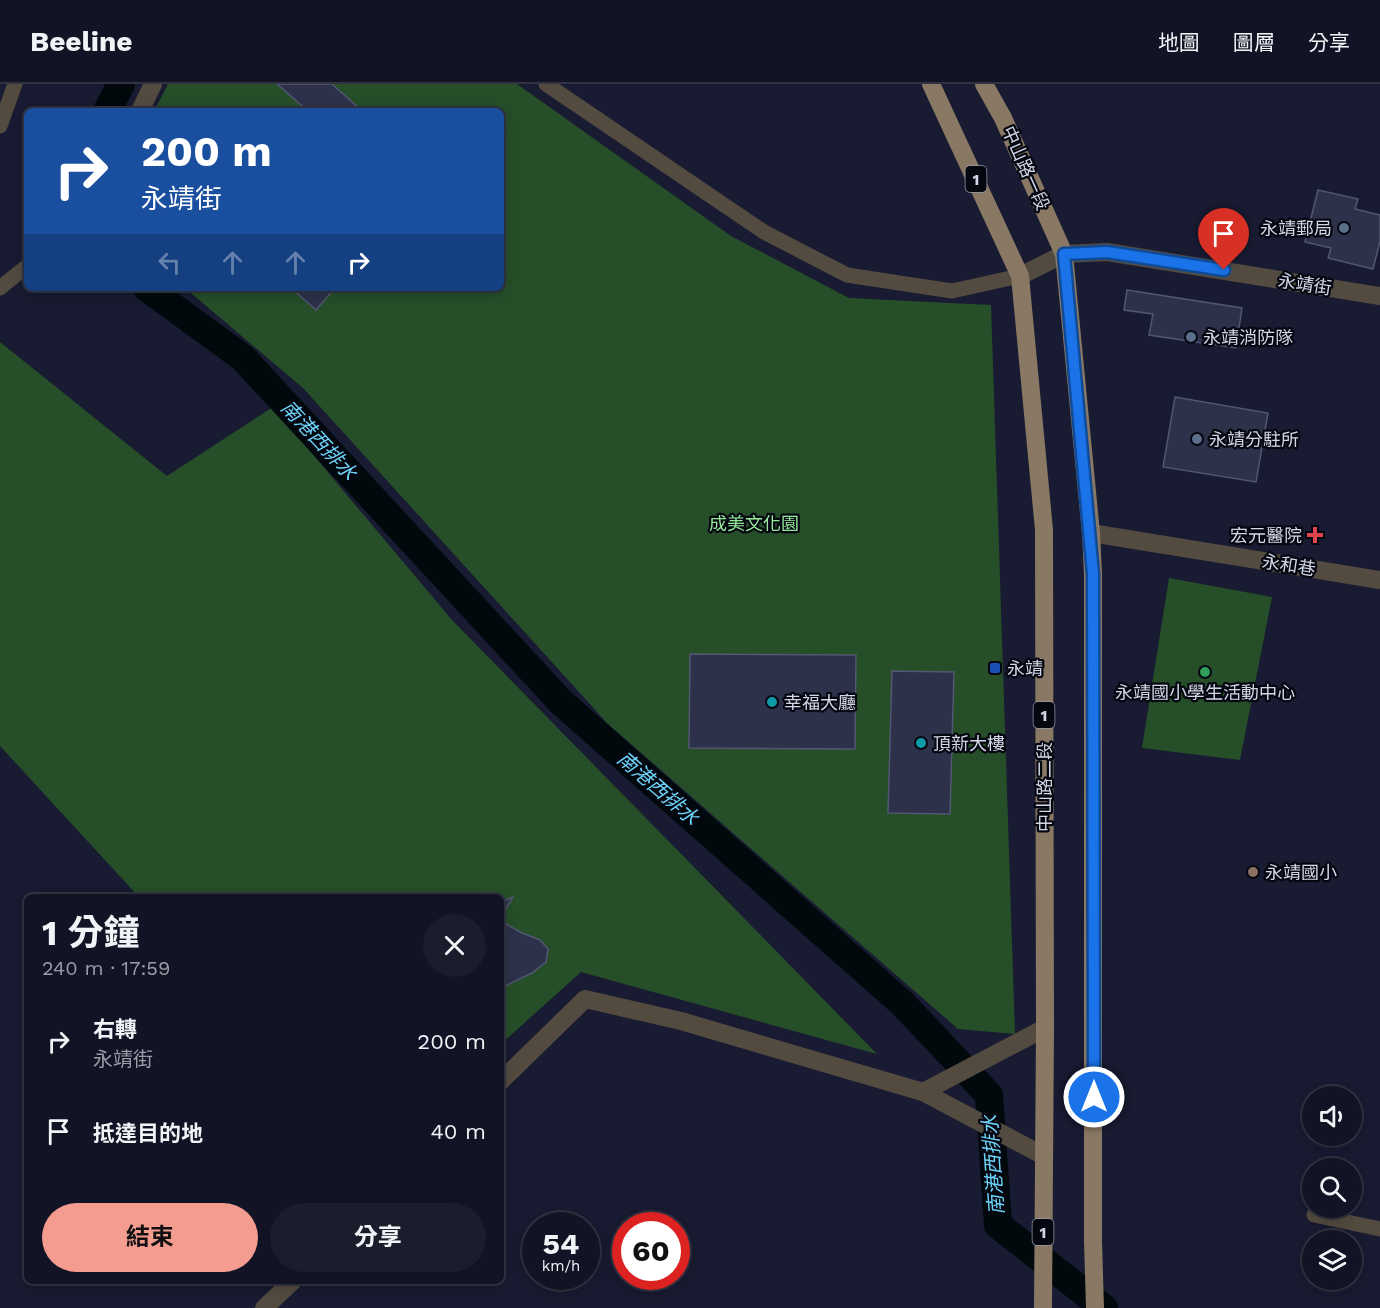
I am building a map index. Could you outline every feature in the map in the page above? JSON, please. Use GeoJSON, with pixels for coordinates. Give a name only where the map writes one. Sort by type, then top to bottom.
{"type":"FeatureCollection","features":[{"type":"Feature","properties":{"kind":"main road","name":"1"},"geometry":{"type":"LineString","coordinates":[[931,84],[1020,276]]}},
{"type":"Feature","properties":{"kind":"main road","name":"中山路一段"},"geometry":{"type":"LineString","coordinates":[[984,84],[1003,118],[1064,254]]}},
{"type":"Feature","properties":{"kind":"main road"},"geometry":{"type":"LineString","coordinates":[[1064,254],[1093,574],[1095,1308]]}},
{"type":"Feature","properties":{"kind":"main road","name":"中山路二段"},"geometry":{"type":"LineString","coordinates":[[1020,276],[1044,530],[1044,1156]]}},
{"type":"Feature","properties":{"kind":"main road","name":"1"},"geometry":{"type":"LineString","coordinates":[[1042,1308],[1044,1156]]}},
{"type":"Feature","properties":{"kind":"street"},"geometry":{"type":"LineString","coordinates":[[141,108],[153,84]]}},
{"type":"Feature","properties":{"kind":"street","name":"永靖街"},"geometry":{"type":"LineString","coordinates":[[1020,276],[1064,254],[1107,252],[1380,296]]}},
{"type":"Feature","properties":{"kind":"street","name":"永和巷"},"geometry":{"type":"LineString","coordinates":[[1091,533],[1380,580]]}},
{"type":"Feature","properties":{"kind":"street"},"geometry":{"type":"LineString","coordinates":[[504,1078],[585,999],[681,1021],[923,1092],[1044,1156]]}},
{"type":"Feature","properties":{"kind":"street"},"geometry":{"type":"LineString","coordinates":[[923,1092],[1045,1028]]}},
{"type":"Feature","properties":{"kind":"street"},"geometry":{"type":"LineString","coordinates":[[264,1308],[290,1284]]}},
{"type":"Feature","properties":{"kind":"lane"},"geometry":{"type":"LineString","coordinates":[[0,126],[15,84]]}},
{"type":"Feature","properties":{"kind":"lane"},"geometry":{"type":"LineString","coordinates":[[546,84],[764,232],[847,275],[952,291],[1020,276]]}},
{"type":"Feature","properties":{"kind":"lane"},"geometry":{"type":"LineString","coordinates":[[0,288],[24,268]]}},
{"type":"Feature","properties":{"kind":"lane"},"geometry":{"type":"LineString","coordinates":[[1328,1218],[1380,1229]]}},
{"type":"Feature","properties":{"kind":"green space","name":"成美文化園"},"geometry":{"type":"Polygon","coordinates":[[[168,84],[517,84],[731,236],[849,298],[991,305],[1015,1034],[958,1029],[608,724],[303,388],[189,291],[504,291],[504,108],[156,108],[168,84]]]}},
{"type":"Feature","properties":{"kind":"green space"},"geometry":{"type":"Polygon","coordinates":[[[0,342],[167,476],[273,407],[452,620],[877,1054],[581,972],[504,1041],[504,894],[136,894],[0,746],[0,342]]]}},
{"type":"Feature","properties":{"kind":"green space","name":"永靖國小學生活動中心"},"geometry":{"type":"Polygon","coordinates":[[[1169,578],[1272,597],[1240,760],[1142,748],[1169,578]]]}},
{"type":"Feature","properties":{"kind":"building"},"geometry":{"type":"Polygon","coordinates":[[[277,84],[332,84],[359,108],[305,108],[277,84]]]}},
{"type":"Feature","properties":{"kind":"building","name":"永靖郵局"},"geometry":{"type":"Polygon","coordinates":[[[1318,190],[1358,199],[1355,209],[1380,215],[1380,241],[1373,269],[1328,258],[1331,248],[1305,242],[1318,190]]]}},
{"type":"Feature","properties":{"kind":"building"},"geometry":{"type":"Polygon","coordinates":[[[1127,290],[1242,308],[1236,348],[1149,335],[1153,314],[1124,310],[1127,290]]]}},
{"type":"Feature","properties":{"kind":"building"},"geometry":{"type":"Polygon","coordinates":[[[294,291],[332,291],[316,310],[294,291]]]}},
{"type":"Feature","properties":{"kind":"building"},"geometry":{"type":"Polygon","coordinates":[[[1175,397],[1268,413],[1256,482],[1163,467],[1175,397]]]}},
{"type":"Feature","properties":{"kind":"building","name":"幸福大廳"},"geometry":{"type":"Polygon","coordinates":[[[690,654],[856,655],[855,749],[689,748],[690,654]]]}},
{"type":"Feature","properties":{"kind":"building","name":"頂新大樓"},"geometry":{"type":"Polygon","coordinates":[[[892,671],[954,672],[950,814],[888,813],[892,671]]]}},
{"type":"Feature","properties":{"kind":"building"},"geometry":{"type":"Polygon","coordinates":[[[513,897],[504,912],[504,901],[513,897]]]}},
{"type":"Feature","properties":{"kind":"building"},"geometry":{"type":"Polygon","coordinates":[[[504,923],[540,940],[548,949],[546,962],[532,973],[504,988],[504,923]]]}},
{"type":"Feature","properties":{"kind":"waterway","name":"南港西排水"},"geometry":{"type":"LineString","coordinates":[[109,108],[121,84]]}},
{"type":"Feature","properties":{"kind":"waterway","name":"南港西排水"},"geometry":{"type":"LineString","coordinates":[[151,291],[243,358],[561,702],[903,1004],[989,1095],[998,1225],[1104,1308]]}},
{"type":"Feature","properties":{"kind":"place","name":"永靖郵局"},"geometry":{"type":"Point","coordinates":[1344,228]}},
{"type":"Feature","properties":{"kind":"place","name":"永靖消防隊"},"geometry":{"type":"Point","coordinates":[1191,337]}},
{"type":"Feature","properties":{"kind":"place","name":"永靖分駐所"},"geometry":{"type":"Point","coordinates":[1197,439]}},
{"type":"Feature","properties":{"kind":"place","name":"宏元醫院"},"geometry":{"type":"Point","coordinates":[1315,535]}},
{"type":"Feature","properties":{"kind":"place","name":"永靖"},"geometry":{"type":"Point","coordinates":[995,668]}},
{"type":"Feature","properties":{"kind":"place","name":"永靖國小學生活動中心"},"geometry":{"type":"Point","coordinates":[1205,672]}},
{"type":"Feature","properties":{"kind":"place","name":"幸福大廳"},"geometry":{"type":"Point","coordinates":[772,702]}},
{"type":"Feature","properties":{"kind":"place","name":"頂新大樓"},"geometry":{"type":"Point","coordinates":[921,743]}},
{"type":"Feature","properties":{"kind":"place","name":"永靖國小"},"geometry":{"type":"Point","coordinates":[1253,872]}},
{"type":"Feature","properties":{"kind":"route"},"geometry":{"type":"LineString","coordinates":[[1094,1097],[1093,574],[1064,254],[1107,252],[1224,270]]}}]}
